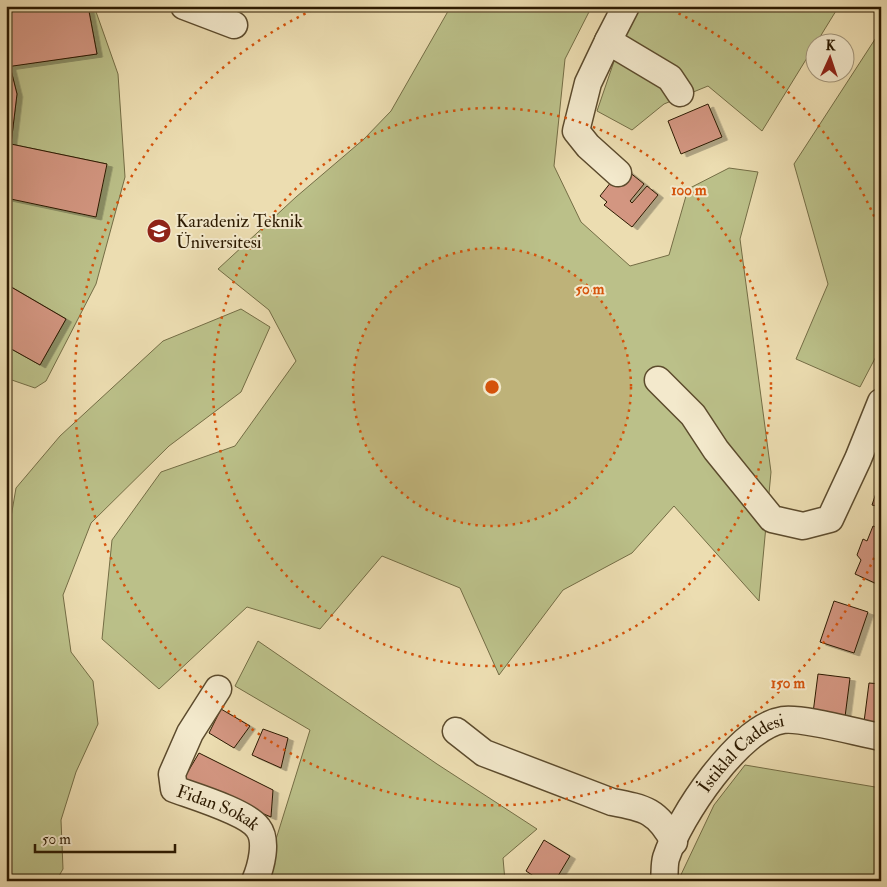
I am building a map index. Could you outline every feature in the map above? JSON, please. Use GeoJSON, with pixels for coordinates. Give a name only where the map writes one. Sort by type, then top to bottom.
{"type":"FeatureCollection","features":[{"type":"Feature","properties":{"kind":"street"},"geometry":{"type":"LineString","coordinates":[[184,6],[234,25]]}},
{"type":"Feature","properties":{"kind":"street"},"geometry":{"type":"LineString","coordinates":[[618,173],[588,146],[576,130],[588,83],[626,6]]}},
{"type":"Feature","properties":{"kind":"street"},"geometry":{"type":"LineString","coordinates":[[608,41],[670,78],[680,93]]}},
{"type":"Feature","properties":{"kind":"street"},"geometry":{"type":"LineString","coordinates":[[658,380],[693,415],[716,450],[772,519],[804,526],[830,519],[858,459],[881,402]]}},
{"type":"Feature","properties":{"kind":"street","name":"Fidan Sokak"},"geometry":{"type":"LineString","coordinates":[[218,688],[190,733],[172,774],[174,788],[249,818],[260,829],[263,847],[255,881]]}},
{"type":"Feature","properties":{"kind":"street","name":"İstiklal Caddesi"},"geometry":{"type":"LineString","coordinates":[[664,881],[666,859],[706,783],[740,747],[768,723],[786,720],[881,737]]}},
{"type":"Feature","properties":{"kind":"street"},"geometry":{"type":"LineString","coordinates":[[456,731],[484,753],[612,802],[633,806],[652,814],[664,823],[674,842]]}},
{"type":"Feature","properties":{"kind":"green space"},"geometry":{"type":"Polygon","coordinates":[[[88,6],[94,6],[118,74],[125,177],[96,284],[46,381],[35,388],[6,378],[6,346],[40,365],[66,319],[6,284],[6,198],[107,164],[11,144],[17,94],[10,66],[97,54],[88,6]]]}},
{"type":"Feature","properties":{"kind":"green space"},"geometry":{"type":"Polygon","coordinates":[[[451,6],[592,6],[565,59],[554,166],[581,222],[630,266],[669,255],[688,189],[729,168],[758,172],[740,239],[771,472],[759,601],[674,506],[632,553],[563,590],[499,675],[460,588],[382,556],[320,629],[247,607],[159,689],[102,639],[112,540],[161,472],[235,446],[296,361],[269,310],[218,269],[296,197],[364,139],[391,111],[451,6]]]}},
{"type":"Feature","properties":{"kind":"green space"},"geometry":{"type":"Polygon","coordinates":[[[633,6],[839,6],[823,32],[804,32],[804,63],[762,131],[708,86],[664,104],[632,130],[597,111],[633,6]]]}},
{"type":"Feature","properties":{"kind":"green space"},"geometry":{"type":"Polygon","coordinates":[[[881,30],[881,347],[860,387],[796,359],[828,284],[794,164],[847,82],[854,82],[854,72],[881,30]]]}},
{"type":"Feature","properties":{"kind":"green space"},"geometry":{"type":"Polygon","coordinates":[[[241,309],[270,327],[241,392],[169,446],[91,523],[63,595],[71,652],[93,681],[98,724],[76,772],[61,820],[63,869],[56,881],[6,881],[6,595],[11,574],[8,535],[16,488],[60,436],[163,341],[241,309]]]}},
{"type":"Feature","properties":{"kind":"green space"},"geometry":{"type":"Polygon","coordinates":[[[258,641],[437,764],[537,829],[503,858],[505,881],[263,881],[310,730],[235,686],[258,641]]]}},
{"type":"Feature","properties":{"kind":"green space"},"geometry":{"type":"Polygon","coordinates":[[[745,765],[881,788],[881,881],[678,881],[714,805],[745,765]]]}},
{"type":"Feature","properties":{"kind":"building"},"geometry":{"type":"Polygon","coordinates":[[[41,6],[88,6],[97,54],[6,67],[6,11],[41,6]]]}},
{"type":"Feature","properties":{"kind":"building"},"geometry":{"type":"Polygon","coordinates":[[[10,66],[17,94],[11,144],[6,143],[6,67],[10,66]]]}},
{"type":"Feature","properties":{"kind":"building"},"geometry":{"type":"Polygon","coordinates":[[[708,104],[722,137],[681,154],[668,121],[708,104]]]}},
{"type":"Feature","properties":{"kind":"building"},"geometry":{"type":"Polygon","coordinates":[[[6,143],[107,164],[96,217],[6,198],[6,143]]]}},
{"type":"Feature","properties":{"kind":"building"},"geometry":{"type":"Polygon","coordinates":[[[623,167],[644,184],[630,201],[632,203],[647,186],[658,195],[632,227],[604,205],[607,202],[600,196],[623,167]]]}},
{"type":"Feature","properties":{"kind":"building"},"geometry":{"type":"Polygon","coordinates":[[[6,284],[66,319],[40,365],[6,346],[6,284]]]}},
{"type":"Feature","properties":{"kind":"building"},"geometry":{"type":"Polygon","coordinates":[[[878,487],[881,487],[881,507],[872,505],[878,487]]]}},
{"type":"Feature","properties":{"kind":"building"},"geometry":{"type":"Polygon","coordinates":[[[873,526],[881,529],[881,582],[878,581],[877,584],[855,574],[861,560],[857,555],[863,539],[867,541],[873,526]]]}},
{"type":"Feature","properties":{"kind":"building"},"geometry":{"type":"Polygon","coordinates":[[[834,601],[868,612],[854,653],[820,642],[834,601]]]}},
{"type":"Feature","properties":{"kind":"building"},"geometry":{"type":"Polygon","coordinates":[[[818,674],[850,678],[845,717],[813,713],[818,674]]]}},
{"type":"Feature","properties":{"kind":"building"},"geometry":{"type":"Polygon","coordinates":[[[869,683],[881,684],[881,724],[864,722],[869,683]]]}},
{"type":"Feature","properties":{"kind":"building"},"geometry":{"type":"Polygon","coordinates":[[[221,709],[250,726],[234,748],[209,733],[221,709]]]}},
{"type":"Feature","properties":{"kind":"building"},"geometry":{"type":"Polygon","coordinates":[[[263,729],[288,738],[281,768],[252,755],[263,729]]]}},
{"type":"Feature","properties":{"kind":"building"},"geometry":{"type":"Polygon","coordinates":[[[199,753],[273,790],[271,817],[183,780],[199,753]]]}},
{"type":"Feature","properties":{"kind":"building"},"geometry":{"type":"Polygon","coordinates":[[[544,840],[570,856],[555,881],[541,881],[526,871],[544,840]]]}},
{"type":"Feature","properties":{"kind":"place","name":"Karadeniz Teknik Üniversitesi"},"geometry":{"type":"Point","coordinates":[159,231]}}]}
